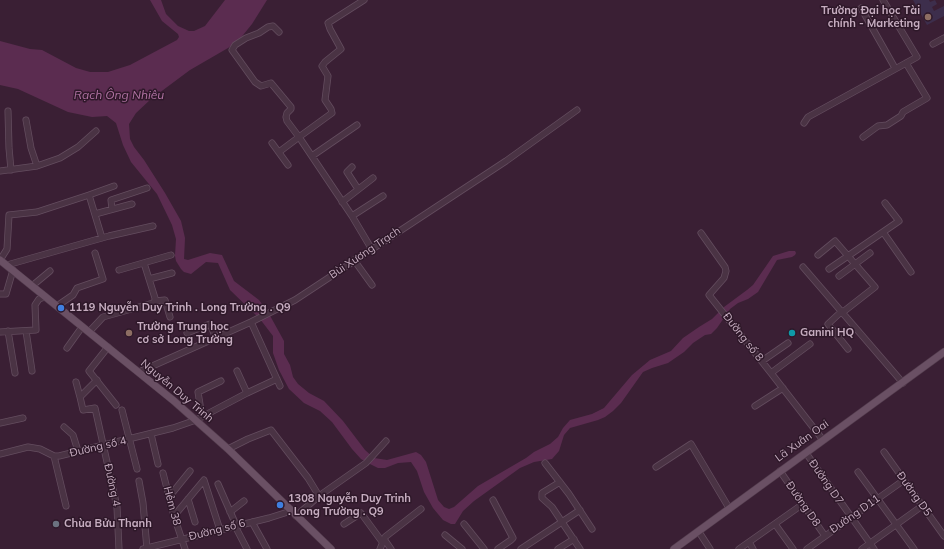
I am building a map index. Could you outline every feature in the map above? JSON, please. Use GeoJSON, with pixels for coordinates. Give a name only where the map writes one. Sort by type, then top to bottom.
{"type":"FeatureCollection","features":[{"type":"Feature","properties":{"kind":"main road","name":"Nguyễn Duy Trinh"},"geometry":{"type":"LineString","coordinates":[[0,260],[82,327],[199,418],[228,449],[331,549]]}},
{"type":"Feature","properties":{"kind":"main road","name":"Lã Xuân Oai"},"geometry":{"type":"LineString","coordinates":[[674,549],[944,352]]}},
{"type":"Feature","properties":{"kind":"street"},"geometry":{"type":"LineString","coordinates":[[279,152],[332,113],[325,100],[328,76],[322,66],[341,49],[328,23],[364,0]]}},
{"type":"Feature","properties":{"kind":"street"},"geometry":{"type":"LineString","coordinates":[[804,123],[808,117],[917,57],[883,0]]}},
{"type":"Feature","properties":{"kind":"street"},"geometry":{"type":"LineString","coordinates":[[861,8],[895,68]]}},
{"type":"Feature","properties":{"kind":"street"},"geometry":{"type":"LineString","coordinates":[[279,32],[273,26],[268,27],[234,45],[232,50],[255,82],[261,86],[271,83],[291,107],[286,117],[352,216],[371,248]]}},
{"type":"Feature","properties":{"kind":"street"},"geometry":{"type":"LineString","coordinates":[[933,44],[944,38]]}},
{"type":"Feature","properties":{"kind":"street"},"geometry":{"type":"LineString","coordinates":[[862,137],[878,126],[887,125],[901,116],[903,112],[927,98],[906,63]]}},
{"type":"Feature","properties":{"kind":"street","name":"Bùi Xương Trạch"},"geometry":{"type":"LineString","coordinates":[[139,372],[253,321],[295,300],[371,248],[506,161],[577,110]]}},
{"type":"Feature","properties":{"kind":"street"},"geometry":{"type":"LineString","coordinates":[[8,111],[8,148],[11,170]]}},
{"type":"Feature","properties":{"kind":"street"},"geometry":{"type":"LineString","coordinates":[[26,120],[31,148],[37,166]]}},
{"type":"Feature","properties":{"kind":"street"},"geometry":{"type":"LineString","coordinates":[[312,156],[357,125]]}},
{"type":"Feature","properties":{"kind":"street"},"geometry":{"type":"LineString","coordinates":[[0,171],[37,166],[67,155],[96,131]]}},
{"type":"Feature","properties":{"kind":"street"},"geometry":{"type":"LineString","coordinates":[[272,143],[288,165]]}},
{"type":"Feature","properties":{"kind":"street"},"geometry":{"type":"LineString","coordinates":[[352,167],[348,172],[358,189]]}},
{"type":"Feature","properties":{"kind":"street"},"geometry":{"type":"LineString","coordinates":[[342,202],[373,178]]}},
{"type":"Feature","properties":{"kind":"street"},"geometry":{"type":"LineString","coordinates":[[0,260],[7,249],[8,216],[37,212],[114,186]]}},
{"type":"Feature","properties":{"kind":"street"},"geometry":{"type":"LineString","coordinates":[[112,210],[111,200],[147,188]]}},
{"type":"Feature","properties":{"kind":"street"},"geometry":{"type":"LineString","coordinates":[[89,195],[102,238]]}},
{"type":"Feature","properties":{"kind":"street"},"geometry":{"type":"LineString","coordinates":[[352,216],[383,196]]}},
{"type":"Feature","properties":{"kind":"street"},"geometry":{"type":"LineString","coordinates":[[829,269],[899,221],[885,203]]}},
{"type":"Feature","properties":{"kind":"street"},"geometry":{"type":"LineString","coordinates":[[95,214],[132,204]]}},
{"type":"Feature","properties":{"kind":"street"},"geometry":{"type":"LineString","coordinates":[[7,265],[102,238],[153,226]]}},
{"type":"Feature","properties":{"kind":"street"},"geometry":{"type":"LineString","coordinates":[[883,232],[911,272]]}},
{"type":"Feature","properties":{"kind":"street","name":"Đường số 8"},"geometry":{"type":"LineString","coordinates":[[700,233],[725,267],[726,271],[724,278],[709,294],[726,318],[771,372],[822,440]]}},
{"type":"Feature","properties":{"kind":"street"},"geometry":{"type":"LineString","coordinates":[[818,256],[836,241],[875,286],[842,311],[828,324],[848,349]]}},
{"type":"Feature","properties":{"kind":"street"},"geometry":{"type":"LineString","coordinates":[[57,306],[73,295],[77,288],[103,279],[95,253]]}},
{"type":"Feature","properties":{"kind":"street"},"geometry":{"type":"LineString","coordinates":[[839,276],[870,253]]}},
{"type":"Feature","properties":{"kind":"street"},"geometry":{"type":"LineString","coordinates":[[119,270],[171,255]]}},
{"type":"Feature","properties":{"kind":"street"},"geometry":{"type":"LineString","coordinates":[[354,260],[372,285]]}},
{"type":"Feature","properties":{"kind":"street"},"geometry":{"type":"LineString","coordinates":[[144,263],[156,298],[155,301]]}},
{"type":"Feature","properties":{"kind":"street"},"geometry":{"type":"LineString","coordinates":[[803,267],[903,383]]}},
{"type":"Feature","properties":{"kind":"street"},"geometry":{"type":"LineString","coordinates":[[0,294],[6,294],[13,270]]}},
{"type":"Feature","properties":{"kind":"street"},"geometry":{"type":"LineString","coordinates":[[32,286],[50,270]]}},
{"type":"Feature","properties":{"kind":"street"},"geometry":{"type":"LineString","coordinates":[[149,280],[172,274]]}},
{"type":"Feature","properties":{"kind":"street"},"geometry":{"type":"LineString","coordinates":[[0,332],[36,330],[35,305],[39,300],[45,297]]}},
{"type":"Feature","properties":{"kind":"street"},"geometry":{"type":"LineString","coordinates":[[89,332],[103,317],[155,301],[165,300],[170,317]]}},
{"type":"Feature","properties":{"kind":"street"},"geometry":{"type":"LineString","coordinates":[[253,321],[280,386]]}},
{"type":"Feature","properties":{"kind":"street"},"geometry":{"type":"LineString","coordinates":[[187,333],[210,324],[216,338]]}},
{"type":"Feature","properties":{"kind":"street"},"geometry":{"type":"LineString","coordinates":[[67,348],[82,327]]}},
{"type":"Feature","properties":{"kind":"street"},"geometry":{"type":"LineString","coordinates":[[8,331],[16,373]]}},
{"type":"Feature","properties":{"kind":"street"},"geometry":{"type":"LineString","coordinates":[[26,331],[32,371]]}},
{"type":"Feature","properties":{"kind":"street"},"geometry":{"type":"LineString","coordinates":[[762,361],[788,343]]}},
{"type":"Feature","properties":{"kind":"street"},"geometry":{"type":"LineString","coordinates":[[771,372],[810,344]]}},
{"type":"Feature","properties":{"kind":"street"},"geometry":{"type":"LineString","coordinates":[[108,347],[89,371],[116,406]]}},
{"type":"Feature","properties":{"kind":"street"},"geometry":{"type":"LineString","coordinates":[[237,371],[247,393]]}},
{"type":"Feature","properties":{"kind":"street","name":"Đường số 4"},"geometry":{"type":"LineString","coordinates":[[0,454],[28,447],[40,449],[54,456],[129,440],[178,427],[277,379]]}},
{"type":"Feature","properties":{"kind":"street"},"geometry":{"type":"LineString","coordinates":[[80,397],[97,380]]}},
{"type":"Feature","properties":{"kind":"street"},"geometry":{"type":"LineString","coordinates":[[199,418],[198,392],[221,381]]}},
{"type":"Feature","properties":{"kind":"street"},"geometry":{"type":"LineString","coordinates":[[76,382],[80,397]]}},
{"type":"Feature","properties":{"kind":"street"},"geometry":{"type":"LineString","coordinates":[[755,406],[783,388]]}},
{"type":"Feature","properties":{"kind":"street","name":"Đường 4"},"geometry":{"type":"LineString","coordinates":[[80,397],[83,410],[95,408],[117,507],[119,549]]}},
{"type":"Feature","properties":{"kind":"street"},"geometry":{"type":"LineString","coordinates":[[122,410],[137,469]]}},
{"type":"Feature","properties":{"kind":"street"},"geometry":{"type":"LineString","coordinates":[[0,423],[23,418]]}},
{"type":"Feature","properties":{"kind":"street"},"geometry":{"type":"LineString","coordinates":[[64,427],[73,435],[78,451]]}},
{"type":"Feature","properties":{"kind":"street"},"geometry":{"type":"LineString","coordinates":[[228,449],[271,430],[320,496]]}},
{"type":"Feature","properties":{"kind":"street"},"geometry":{"type":"LineString","coordinates":[[150,434],[158,464]]}},
{"type":"Feature","properties":{"kind":"street"},"geometry":{"type":"LineString","coordinates":[[293,513],[365,464],[386,441]]}},
{"type":"Feature","properties":{"kind":"street"},"geometry":{"type":"LineString","coordinates":[[656,467],[691,444],[729,508]]}},
{"type":"Feature","properties":{"kind":"street","name":"Đường D5"},"geometry":{"type":"LineString","coordinates":[[884,452],[944,536]]}},
{"type":"Feature","properties":{"kind":"street","name":"Đường D7"},"geometry":{"type":"LineString","coordinates":[[806,453],[874,549]]}},
{"type":"Feature","properties":{"kind":"street"},"geometry":{"type":"LineString","coordinates":[[54,456],[66,506]]}},
{"type":"Feature","properties":{"kind":"street"},"geometry":{"type":"LineString","coordinates":[[545,463],[580,510],[592,529]]}},
{"type":"Feature","properties":{"kind":"street"},"geometry":{"type":"LineString","coordinates":[[169,497],[190,471]]}},
{"type":"Feature","properties":{"kind":"street","name":"Đường D8"},"geometry":{"type":"LineString","coordinates":[[780,471],[825,536]]}},
{"type":"Feature","properties":{"kind":"street"},"geometry":{"type":"LineString","coordinates":[[858,472],[914,549]]}},
{"type":"Feature","properties":{"kind":"street","name":"Hẻm 38"},"geometry":{"type":"LineString","coordinates":[[163,473],[179,534],[183,539],[185,549]]}},
{"type":"Feature","properties":{"kind":"street","name":"Đường D11"},"geometry":{"type":"LineString","coordinates":[[807,549],[904,480]]}},
{"type":"Feature","properties":{"kind":"street"},"geometry":{"type":"LineString","coordinates":[[139,481],[143,503],[146,549]]}},
{"type":"Feature","properties":{"kind":"street"},"geometry":{"type":"LineString","coordinates":[[174,516],[202,481],[205,481],[220,530]]}},
{"type":"Feature","properties":{"kind":"street"},"geometry":{"type":"LineString","coordinates":[[560,482],[542,493],[541,496],[552,507],[580,549]]}},
{"type":"Feature","properties":{"kind":"street"},"geometry":{"type":"LineString","coordinates":[[218,484],[235,526],[247,549]]}},
{"type":"Feature","properties":{"kind":"street"},"geometry":{"type":"LineString","coordinates":[[188,499],[196,522]]}},
{"type":"Feature","properties":{"kind":"street"},"geometry":{"type":"LineString","coordinates":[[493,500],[513,538],[498,549]]}},
{"type":"Feature","properties":{"kind":"street"},"geometry":{"type":"LineString","coordinates":[[230,512],[244,501]]}},
{"type":"Feature","properties":{"kind":"street"},"geometry":{"type":"LineString","coordinates":[[739,549],[803,504]]}},
{"type":"Feature","properties":{"kind":"street"},"geometry":{"type":"LineString","coordinates":[[862,549],[922,506]]}},
{"type":"Feature","properties":{"kind":"street"},"geometry":{"type":"LineString","coordinates":[[380,549],[385,537],[421,509]]}},
{"type":"Feature","properties":{"kind":"street"},"geometry":{"type":"LineString","coordinates":[[521,549],[580,510]]}},
{"type":"Feature","properties":{"kind":"street","name":"Đường số 6"},"geometry":{"type":"LineString","coordinates":[[146,549],[293,513]]}},
{"type":"Feature","properties":{"kind":"street"},"geometry":{"type":"LineString","coordinates":[[344,524],[361,513],[391,549]]}},
{"type":"Feature","properties":{"kind":"street"},"geometry":{"type":"LineString","coordinates":[[252,522],[267,549]]}},
{"type":"Feature","properties":{"kind":"street"},"geometry":{"type":"LineString","coordinates":[[464,524],[484,549]]}},
{"type":"Feature","properties":{"kind":"street"},"geometry":{"type":"LineString","coordinates":[[775,524],[793,549]]}},
{"type":"Feature","properties":{"kind":"street"},"geometry":{"type":"LineString","coordinates":[[699,532],[710,549]]}},
{"type":"Feature","properties":{"kind":"street"},"geometry":{"type":"LineString","coordinates":[[445,535],[462,549]]}},
{"type":"Feature","properties":{"kind":"street"},"geometry":{"type":"LineString","coordinates":[[558,549],[574,539]]}},
{"type":"Feature","properties":{"kind":"street"},"geometry":{"type":"LineString","coordinates":[[749,542],[753,549]]}},
{"type":"Feature","properties":{"kind":"shaded area"},"geometry":{"type":"Polygon","coordinates":[[[913,0],[929,0],[930,2],[935,0],[937,4],[932,7],[934,11],[944,6],[944,16],[927,25],[913,0]]]}},
{"type":"Feature","properties":{"kind":"water","name":"Rạch Ông Nhiêu"},"geometry":{"type":"Polygon","coordinates":[[[150,0],[161,0],[166,14],[178,26],[189,31],[194,31],[205,26],[225,0],[267,0],[252,24],[239,40],[190,70],[151,99],[136,113],[129,124],[130,139],[134,147],[165,193],[181,221],[185,238],[184,259],[188,260],[210,253],[222,255],[234,281],[259,300],[268,312],[284,341],[284,354],[290,365],[293,377],[298,384],[309,393],[324,401],[343,421],[365,450],[374,458],[387,460],[416,452],[421,455],[426,462],[438,500],[444,507],[449,509],[454,507],[478,486],[550,444],[558,437],[570,420],[592,414],[604,408],[632,375],[650,360],[671,351],[683,338],[712,319],[724,307],[753,285],[773,256],[789,251],[795,251],[796,253],[792,257],[777,260],[758,292],[730,309],[711,334],[705,335],[693,343],[684,352],[668,363],[643,372],[621,403],[613,411],[598,420],[570,428],[564,435],[559,451],[552,459],[534,462],[520,468],[474,501],[463,511],[455,524],[451,524],[443,520],[433,508],[424,492],[417,471],[411,462],[398,463],[385,468],[378,468],[361,459],[332,422],[320,411],[304,403],[289,389],[279,370],[273,353],[273,336],[260,319],[230,290],[218,263],[206,262],[191,274],[184,272],[181,269],[176,261],[176,239],[172,225],[157,194],[131,162],[123,145],[116,123],[107,116],[92,117],[68,112],[18,89],[0,85],[0,41],[30,49],[42,50],[76,68],[90,72],[108,72],[130,65],[177,40],[179,37],[178,34],[162,21],[150,0]]]}},
{"type":"Feature","properties":{"kind":"place","name":"Trường Đại học Tài chính - Marketing"},"geometry":{"type":"Point","coordinates":[928,17]}},
{"type":"Feature","properties":{"kind":"place","name":"1119 Nguyễn Duy Trinh . Long Trường . Q9"},"geometry":{"type":"Point","coordinates":[61,308]}},
{"type":"Feature","properties":{"kind":"place","name":"Trường Trung học cơ sở Long Trường"},"geometry":{"type":"Point","coordinates":[129,333]}},
{"type":"Feature","properties":{"kind":"place","name":"Ganini HQ"},"geometry":{"type":"Point","coordinates":[792,333]}},
{"type":"Feature","properties":{"kind":"place","name":"1308 Nguyễn Duy Trinh . Long Trường . Q9"},"geometry":{"type":"Point","coordinates":[280,505]}},
{"type":"Feature","properties":{"kind":"place","name":"Chùa Bửu Thạnh"},"geometry":{"type":"Point","coordinates":[56,524]}}]}
